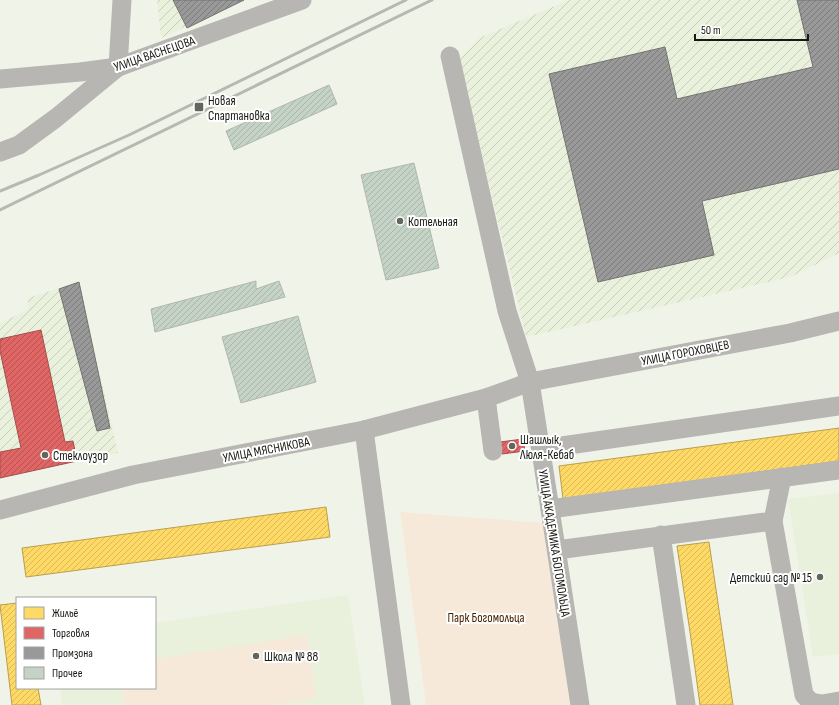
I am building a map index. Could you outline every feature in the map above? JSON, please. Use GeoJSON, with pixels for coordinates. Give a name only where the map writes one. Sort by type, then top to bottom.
{"type":"FeatureCollection","features":[{"type":"Feature","properties":{"kind":"street"},"geometry":{"type":"LineString","coordinates":[[0,152],[19,145],[56,118],[118,67],[122,0]]}},
{"type":"Feature","properties":{"kind":"street","name":"УЛИЦА ВАСНЕЦОВА"},"geometry":{"type":"LineString","coordinates":[[0,79],[118,67],[302,0]]}},
{"type":"Feature","properties":{"kind":"street","name":"УЛИЦА АКАДЕМИКА БОГОМОЛЬЦА"},"geometry":{"type":"LineString","coordinates":[[450,56],[507,311],[530,382],[580,705]]}},
{"type":"Feature","properties":{"kind":"street","name":"УЛИЦА ГОРОХОВЦЕВ"},"geometry":{"type":"LineString","coordinates":[[530,382],[790,333],[839,321]]}},
{"type":"Feature","properties":{"kind":"street","name":"УЛИЦА МЯСНИКОВА"},"geometry":{"type":"LineString","coordinates":[[0,510],[133,475],[364,430],[486,398],[530,382]]}},
{"type":"Feature","properties":{"kind":"street"},"geometry":{"type":"LineString","coordinates":[[486,398],[493,451]]}},
{"type":"Feature","properties":{"kind":"street"},"geometry":{"type":"LineString","coordinates":[[540,448],[839,406]]}},
{"type":"Feature","properties":{"kind":"street"},"geometry":{"type":"LineString","coordinates":[[364,430],[401,705]]}},
{"type":"Feature","properties":{"kind":"street"},"geometry":{"type":"LineString","coordinates":[[550,509],[839,470]]}},
{"type":"Feature","properties":{"kind":"street"},"geometry":{"type":"LineString","coordinates":[[782,477],[773,520],[804,694],[811,702],[822,704],[839,702]]}},
{"type":"Feature","properties":{"kind":"street"},"geometry":{"type":"LineString","coordinates":[[557,550],[773,520]]}},
{"type":"Feature","properties":{"kind":"street"},"geometry":{"type":"LineString","coordinates":[[661,535],[686,705]]}},
{"type":"Feature","properties":{"kind":"shaded area"},"geometry":{"type":"Polygon","coordinates":[[[157,0],[241,0],[161,38],[157,0]]]}},
{"type":"Feature","properties":{"kind":"shaded area"},"geometry":{"type":"Polygon","coordinates":[[[569,0],[839,0],[839,253],[791,277],[526,337],[459,60],[479,38],[569,0]]]}},
{"type":"Feature","properties":{"kind":"shaded area"},"geometry":{"type":"Polygon","coordinates":[[[79,282],[118,453],[0,478],[0,323],[28,310],[28,298],[79,282]]]}},
{"type":"Feature","properties":{"kind":"shaded area","name":"Детский сад № 15"},"geometry":{"type":"Polygon","coordinates":[[[839,493],[839,654],[813,657],[788,499],[839,493]]]}},
{"type":"Feature","properties":{"kind":"shaded area","name":"Школа № 88"},"geometry":{"type":"Polygon","coordinates":[[[348,595],[365,705],[62,705],[60,689],[156,689],[156,623],[348,595]]]}},
{"type":"Feature","properties":{"kind":"green space","name":"Парк Богомольца"},"geometry":{"type":"Polygon","coordinates":[[[400,512],[545,523],[571,705],[426,705],[400,512]]]}},
{"type":"Feature","properties":{"kind":"green space"},"geometry":{"type":"Polygon","coordinates":[[[307,635],[316,698],[269,705],[124,705],[121,689],[156,689],[156,659],[307,635]]]}},
{"type":"Feature","properties":{"kind":"building: Жильё"},"geometry":{"type":"Polygon","coordinates":[[[839,428],[839,461],[563,499],[559,466],[839,428]]]}},
{"type":"Feature","properties":{"kind":"building: Жильё"},"geometry":{"type":"Polygon","coordinates":[[[326,507],[330,537],[26,577],[22,548],[326,507]]]}},
{"type":"Feature","properties":{"kind":"building: Жильё"},"geometry":{"type":"Polygon","coordinates":[[[709,542],[733,705],[700,705],[677,546],[709,542]]]}},
{"type":"Feature","properties":{"kind":"building: Жильё"},"geometry":{"type":"Polygon","coordinates":[[[16,603],[16,689],[38,689],[41,705],[12,705],[0,605],[16,603]]]}},
{"type":"Feature","properties":{"kind":"building: Торговля"},"geometry":{"type":"Polygon","coordinates":[[[41,330],[65,442],[73,441],[77,461],[0,478],[0,452],[21,448],[0,351],[0,339],[41,330]]]}},
{"type":"Feature","properties":{"kind":"building: Торговля","name":"Шашлык, Люля-Кебаб"},"geometry":{"type":"Polygon","coordinates":[[[523,439],[525,451],[502,454],[500,442],[523,439]]]}},
{"type":"Feature","properties":{"kind":"building: Промзона"},"geometry":{"type":"Polygon","coordinates":[[[173,0],[244,0],[187,28],[173,0]]]}},
{"type":"Feature","properties":{"kind":"building: Промзона"},"geometry":{"type":"Polygon","coordinates":[[[797,0],[839,0],[839,169],[702,201],[714,255],[598,282],[549,74],[665,47],[677,99],[813,67],[797,0]]]}},
{"type":"Feature","properties":{"kind":"building: Промзона"},"geometry":{"type":"Polygon","coordinates":[[[79,282],[110,428],[97,431],[59,289],[79,282]]]}},
{"type":"Feature","properties":{"kind":"building: Прочее"},"geometry":{"type":"Polygon","coordinates":[[[329,85],[337,104],[234,150],[226,131],[329,85]]]}},
{"type":"Feature","properties":{"kind":"building: Прочее","name":"Котельная"},"geometry":{"type":"Polygon","coordinates":[[[414,163],[439,268],[386,280],[361,175],[414,163]]]}},
{"type":"Feature","properties":{"kind":"building: Прочее"},"geometry":{"type":"Polygon","coordinates":[[[256,281],[256,289],[279,281],[285,297],[155,332],[151,309],[256,281]]]}},
{"type":"Feature","properties":{"kind":"building: Прочее"},"geometry":{"type":"Polygon","coordinates":[[[298,316],[316,382],[241,403],[222,337],[298,316]]]}},
{"type":"Feature","properties":{"kind":"railway"},"geometry":{"type":"LineString","coordinates":[[0,191],[129,135],[406,0]]}},
{"type":"Feature","properties":{"kind":"railway"},"geometry":{"type":"LineString","coordinates":[[0,210],[432,0]]}},
{"type":"Feature","properties":{"kind":"place","name":"Новая Спартановка"},"geometry":{"type":"Point","coordinates":[199,107]}},
{"type":"Feature","properties":{"kind":"place","name":"Котельная"},"geometry":{"type":"Point","coordinates":[400,221]}},
{"type":"Feature","properties":{"kind":"place","name":"Шашлык, Люля-Кебаб"},"geometry":{"type":"Point","coordinates":[512,446]}},
{"type":"Feature","properties":{"kind":"place","name":"Стеклоузор"},"geometry":{"type":"Point","coordinates":[45,455]}},
{"type":"Feature","properties":{"kind":"place","name":"Детский сад № 15"},"geometry":{"type":"Point","coordinates":[820,577]}},
{"type":"Feature","properties":{"kind":"place","name":"Школа № 88"},"geometry":{"type":"Point","coordinates":[256,656]}}]}
